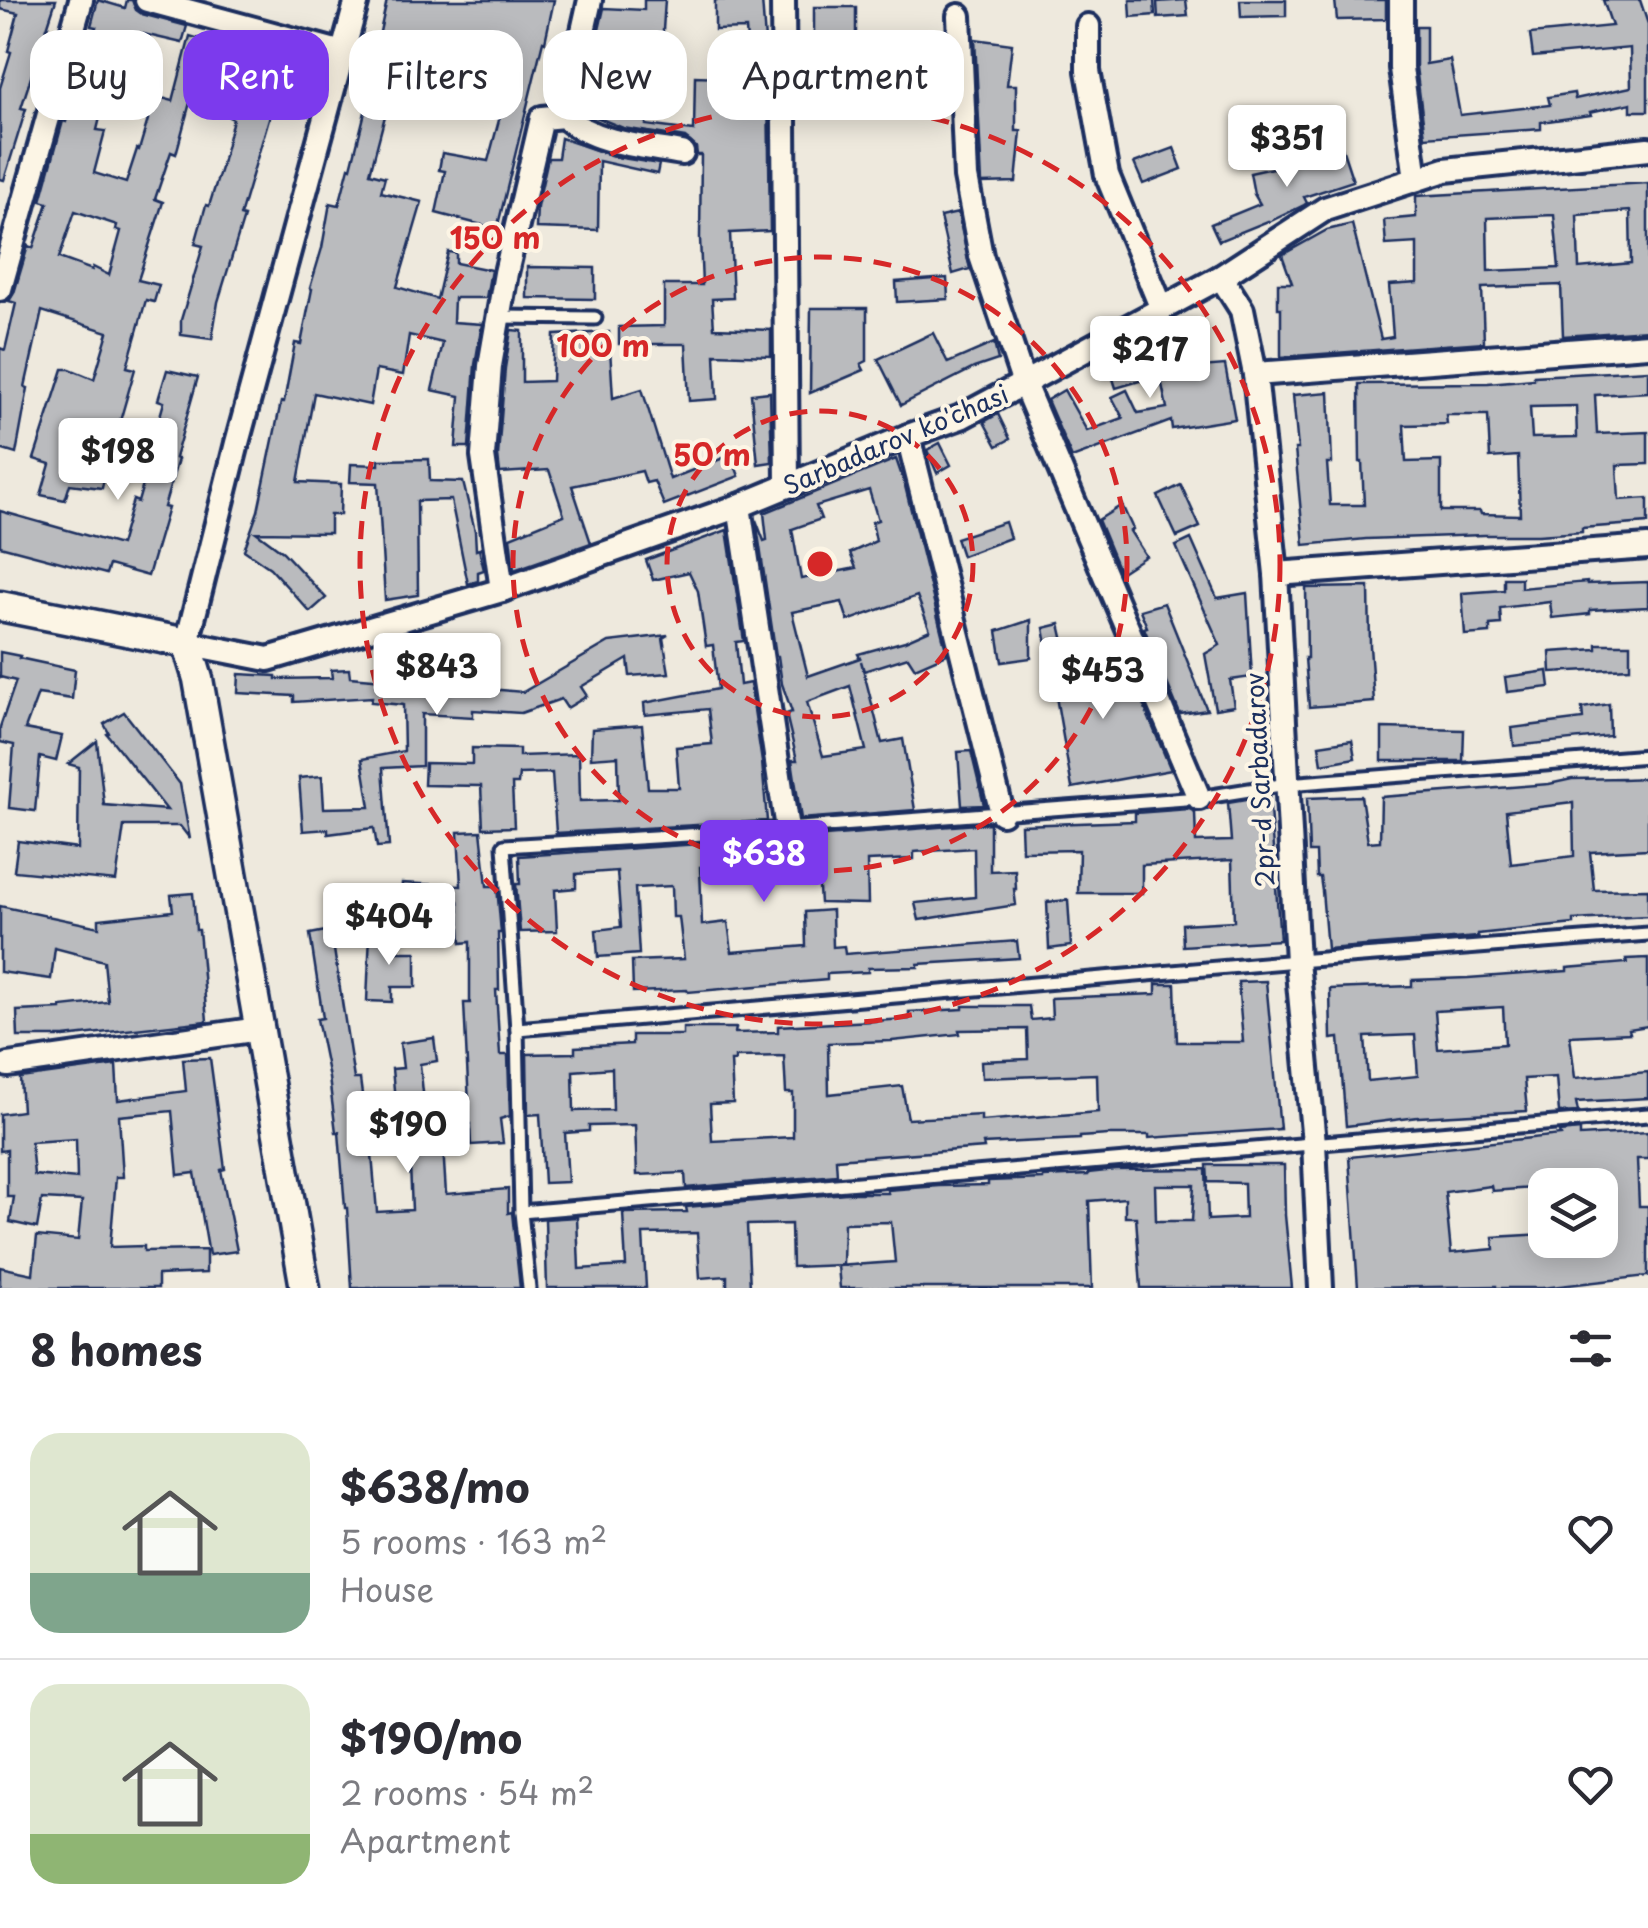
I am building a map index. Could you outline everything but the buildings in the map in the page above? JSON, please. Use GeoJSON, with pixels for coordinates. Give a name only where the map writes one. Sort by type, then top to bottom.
{"type":"FeatureCollection","features":[{"type":"Feature","properties":{"kind":"street"},"geometry":{"type":"LineString","coordinates":[[0,289],[81,0]]}},
{"type":"Feature","properties":{"kind":"street"},"geometry":{"type":"LineString","coordinates":[[147,0],[342,54]]}},
{"type":"Feature","properties":{"kind":"street"},"geometry":{"type":"LineString","coordinates":[[305,1288],[198,679],[187,643],[357,0]]}},
{"type":"Feature","properties":{"kind":"street"},"geometry":{"type":"LineString","coordinates":[[583,30],[590,0]]}},
{"type":"Feature","properties":{"kind":"street"},"geometry":{"type":"LineString","coordinates":[[783,0],[788,486]]}},
{"type":"Feature","properties":{"kind":"street"},"geometry":{"type":"LineString","coordinates":[[1401,0],[1401,68],[1416,180]]}},
{"type":"Feature","properties":{"kind":"street"},"geometry":{"type":"LineString","coordinates":[[959,16],[966,177],[981,256],[1024,384],[1199,798]]}},
{"type":"Feature","properties":{"kind":"street"},"geometry":{"type":"LineString","coordinates":[[1088,26],[1088,71],[1108,175],[1162,308]]}},
{"type":"Feature","properties":{"kind":"street"},"geometry":{"type":"LineString","coordinates":[[502,590],[483,456],[490,366],[506,273],[543,118]]}},
{"type":"Feature","properties":{"kind":"street"},"geometry":{"type":"LineString","coordinates":[[569,120],[602,138],[682,153]]}},
{"type":"Feature","properties":{"kind":"street","name":"Sarbadarov ko'chasi"},"geometry":{"type":"LineString","coordinates":[[0,606],[268,659],[502,590],[740,506],[961,417],[1222,277],[1326,209],[1445,170],[1648,149]]}},
{"type":"Feature","properties":{"kind":"street","name":"2pr-d Sarbadarov"},"geometry":{"type":"LineString","coordinates":[[1222,277],[1242,310],[1255,374],[1276,574],[1320,1288]]}},
{"type":"Feature","properties":{"kind":"street"},"geometry":{"type":"LineString","coordinates":[[1255,374],[1648,346]]}},
{"type":"Feature","properties":{"kind":"street"},"geometry":{"type":"LineString","coordinates":[[908,436],[1002,813]]}},
{"type":"Feature","properties":{"kind":"street"},"geometry":{"type":"LineString","coordinates":[[740,506],[787,829]]}},
{"type":"Feature","properties":{"kind":"street"},"geometry":{"type":"LineString","coordinates":[[1276,574],[1648,548]]}},
{"type":"Feature","properties":{"kind":"street"},"geometry":{"type":"LineString","coordinates":[[8,1065],[259,1029]]}},
{"type":"Feature","properties":{"kind":"lane"},"geometry":{"type":"LineString","coordinates":[[498,317],[596,318]]}},
{"type":"Feature","properties":{"kind":"lane"},"geometry":{"type":"LineString","coordinates":[[528,1288],[521,1212],[517,1029],[504,846],[1199,798],[1287,784],[1648,756]]}},
{"type":"Feature","properties":{"kind":"lane"},"geometry":{"type":"LineString","coordinates":[[517,1029],[1648,934]]}},
{"type":"Feature","properties":{"kind":"lane"},"geometry":{"type":"LineString","coordinates":[[521,1212],[1648,1116]]}}]}
